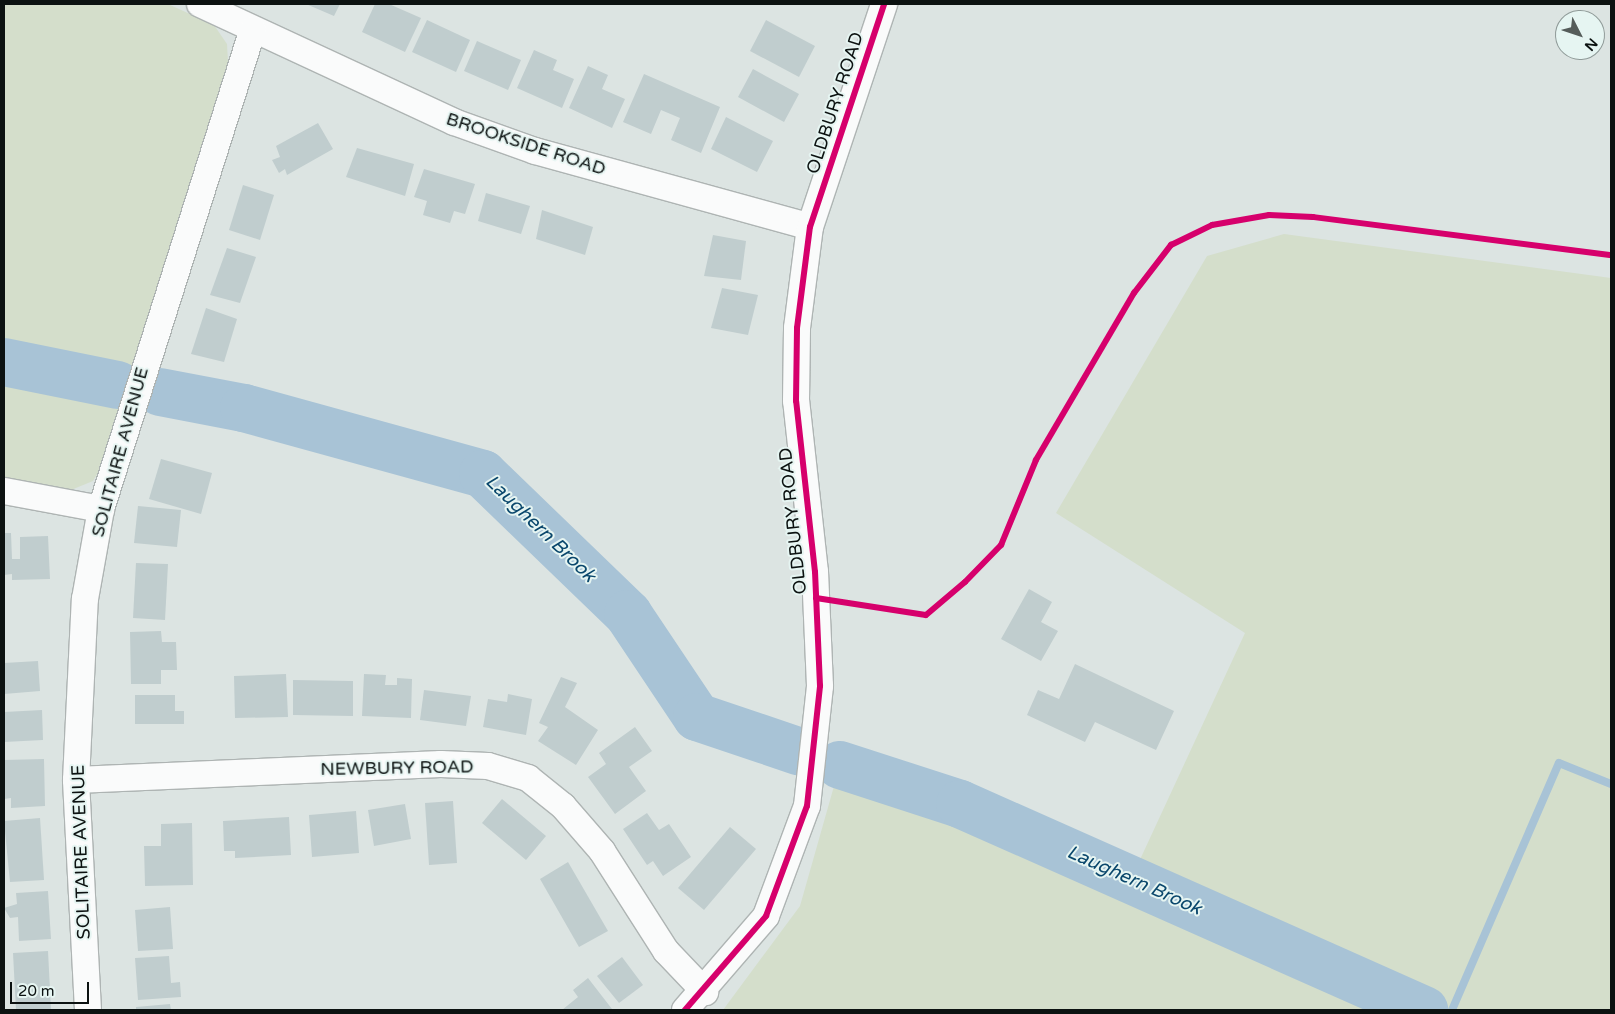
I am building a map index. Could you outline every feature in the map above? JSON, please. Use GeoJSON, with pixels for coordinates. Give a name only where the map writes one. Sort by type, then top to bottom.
{"type":"FeatureCollection","features":[{"type":"Feature","properties":{"kind":"street","name":"BROOKSIDE ROAD"},"geometry":{"type":"LineString","coordinates":[[200,4],[490,135],[810,227]]}},
{"type":"Feature","properties":{"kind":"street","name":"OLDBURY ROAD"},"geometry":{"type":"LineString","coordinates":[[685,1010],[705,992],[766,916],[807,806],[820,686],[815,572],[796,401],[798,328],[810,227],[884,4]]}},
{"type":"Feature","properties":{"kind":"street","name":"SOLITAIRE AVENUE"},"geometry":{"type":"LineString","coordinates":[[88,1010],[76,780],[85,599],[101,509],[143,367],[253,29]]}},
{"type":"Feature","properties":{"kind":"street"},"geometry":{"type":"LineString","coordinates":[[4,491],[101,509]]}},
{"type":"Feature","properties":{"kind":"street","name":"NEWBURY ROAD"},"geometry":{"type":"LineString","coordinates":[[76,780],[440,764],[488,766],[528,778],[563,806],[602,851],[666,950],[705,992]]}},
{"type":"Feature","properties":{"kind":"green space"},"geometry":{"type":"Polygon","coordinates":[[[4,4],[168,4],[214,25],[227,44],[228,62],[99,471],[93,481],[71,490],[4,478],[4,4]]]}},
{"type":"Feature","properties":{"kind":"green space"},"geometry":{"type":"Polygon","coordinates":[[[1284,234],[1611,278],[1611,1010],[723,1010],[800,906],[840,765],[960,804],[1131,879],[1245,633],[1056,513],[1207,256],[1284,234]]]}},
{"type":"Feature","properties":{"kind":"building"},"geometry":{"type":"Polygon","coordinates":[[[306,4],[340,4],[334,16],[306,4]]]}},
{"type":"Feature","properties":{"kind":"building"},"geometry":{"type":"Polygon","coordinates":[[[375,4],[389,4],[421,18],[405,52],[362,32],[375,4]]]}},
{"type":"Feature","properties":{"kind":"building"},"geometry":{"type":"Polygon","coordinates":[[[427,20],[470,40],[456,72],[412,52],[427,20]]]}},
{"type":"Feature","properties":{"kind":"building"},"geometry":{"type":"Polygon","coordinates":[[[766,20],[815,46],[799,77],[750,51],[766,20]]]}},
{"type":"Feature","properties":{"kind":"building"},"geometry":{"type":"Polygon","coordinates":[[[477,41],[521,60],[508,90],[464,71],[477,41]]]}},
{"type":"Feature","properties":{"kind":"building"},"geometry":{"type":"Polygon","coordinates":[[[534,50],[557,60],[553,70],[574,79],[562,108],[517,88],[534,50]]]}},
{"type":"Feature","properties":{"kind":"building"},"geometry":{"type":"Polygon","coordinates":[[[588,66],[608,75],[602,89],[625,99],[612,128],[569,108],[588,66]]]}},
{"type":"Feature","properties":{"kind":"building"},"geometry":{"type":"Polygon","coordinates":[[[753,69],[799,94],[784,122],[738,97],[753,69]]]}},
{"type":"Feature","properties":{"kind":"building"},"geometry":{"type":"Polygon","coordinates":[[[644,74],[720,107],[701,153],[671,140],[680,118],[661,110],[651,134],[623,122],[644,74]]]}},
{"type":"Feature","properties":{"kind":"building"},"geometry":{"type":"Polygon","coordinates":[[[726,117],[773,141],[757,172],[711,149],[726,117]]]}},
{"type":"Feature","properties":{"kind":"building"},"geometry":{"type":"Polygon","coordinates":[[[318,123],[333,149],[287,175],[285,169],[279,173],[272,160],[280,157],[276,146],[318,123]]]}},
{"type":"Feature","properties":{"kind":"building"},"geometry":{"type":"Polygon","coordinates":[[[357,148],[414,164],[405,196],[346,177],[357,148]]]}},
{"type":"Feature","properties":{"kind":"building"},"geometry":{"type":"Polygon","coordinates":[[[424,169],[475,184],[465,214],[454,211],[450,223],[423,215],[427,201],[414,197],[424,169]]]}},
{"type":"Feature","properties":{"kind":"building"},"geometry":{"type":"Polygon","coordinates":[[[243,185],[274,195],[260,240],[229,230],[243,185]]]}},
{"type":"Feature","properties":{"kind":"building"},"geometry":{"type":"Polygon","coordinates":[[[486,193],[530,206],[521,234],[478,221],[486,193]]]}},
{"type":"Feature","properties":{"kind":"building"},"geometry":{"type":"Polygon","coordinates":[[[542,210],[593,227],[585,255],[536,239],[542,210]]]}},
{"type":"Feature","properties":{"kind":"building"},"geometry":{"type":"Polygon","coordinates":[[[713,235],[746,241],[741,280],[704,276],[713,235]]]}},
{"type":"Feature","properties":{"kind":"building"},"geometry":{"type":"Polygon","coordinates":[[[227,248],[256,257],[240,303],[210,295],[227,248]]]}},
{"type":"Feature","properties":{"kind":"building"},"geometry":{"type":"Polygon","coordinates":[[[722,288],[758,295],[748,335],[711,328],[722,288]]]}},
{"type":"Feature","properties":{"kind":"building"},"geometry":{"type":"Polygon","coordinates":[[[206,308],[237,319],[224,362],[191,354],[206,308]]]}},
{"type":"Feature","properties":{"kind":"building"},"geometry":{"type":"Polygon","coordinates":[[[161,459],[212,473],[201,514],[149,499],[161,459]]]}},
{"type":"Feature","properties":{"kind":"building"},"geometry":{"type":"Polygon","coordinates":[[[138,506],[181,510],[177,547],[134,543],[138,506]]]}},
{"type":"Feature","properties":{"kind":"building"},"geometry":{"type":"Polygon","coordinates":[[[4,533],[11,533],[12,559],[20,559],[20,537],[48,536],[50,579],[12,580],[12,574],[4,575],[4,533]]]}},
{"type":"Feature","properties":{"kind":"building"},"geometry":{"type":"Polygon","coordinates":[[[136,563],[168,564],[165,620],[133,618],[136,563]]]}},
{"type":"Feature","properties":{"kind":"building"},"geometry":{"type":"Polygon","coordinates":[[[1029,589],[1052,602],[1041,622],[1058,631],[1041,661],[1001,639],[1029,589]]]}},
{"type":"Feature","properties":{"kind":"building"},"geometry":{"type":"Polygon","coordinates":[[[161,631],[162,642],[176,642],[177,670],[161,670],[161,684],[131,684],[130,632],[161,631]]]}},
{"type":"Feature","properties":{"kind":"building"},"geometry":{"type":"Polygon","coordinates":[[[38,661],[40,691],[4,694],[4,663],[38,661]]]}},
{"type":"Feature","properties":{"kind":"building"},"geometry":{"type":"Polygon","coordinates":[[[1075,664],[1174,711],[1156,750],[1095,722],[1085,742],[1027,715],[1038,690],[1059,699],[1075,664]]]}},
{"type":"Feature","properties":{"kind":"building"},"geometry":{"type":"Polygon","coordinates":[[[286,674],[288,717],[235,718],[234,676],[286,674]]]}},
{"type":"Feature","properties":{"kind":"building"},"geometry":{"type":"Polygon","coordinates":[[[364,674],[386,675],[385,685],[397,685],[397,678],[412,679],[411,718],[362,716],[364,674]]]}},
{"type":"Feature","properties":{"kind":"building"},"geometry":{"type":"Polygon","coordinates":[[[561,677],[577,683],[565,707],[598,730],[576,765],[538,741],[548,727],[539,723],[561,677]]]}},
{"type":"Feature","properties":{"kind":"building"},"geometry":{"type":"Polygon","coordinates":[[[293,680],[353,681],[353,716],[293,715],[293,680]]]}},
{"type":"Feature","properties":{"kind":"building"},"geometry":{"type":"Polygon","coordinates":[[[424,690],[471,696],[466,726],[420,720],[424,690]]]}},
{"type":"Feature","properties":{"kind":"building"},"geometry":{"type":"Polygon","coordinates":[[[508,694],[532,699],[526,735],[483,727],[488,699],[507,702],[508,694]]]}},
{"type":"Feature","properties":{"kind":"building"},"geometry":{"type":"Polygon","coordinates":[[[135,695],[175,695],[175,711],[184,711],[184,724],[135,724],[135,695]]]}},
{"type":"Feature","properties":{"kind":"building"},"geometry":{"type":"Polygon","coordinates":[[[42,710],[43,740],[4,742],[4,712],[42,710]]]}},
{"type":"Feature","properties":{"kind":"building"},"geometry":{"type":"Polygon","coordinates":[[[635,727],[652,751],[629,767],[646,791],[615,814],[588,777],[606,764],[599,753],[635,727]]]}},
{"type":"Feature","properties":{"kind":"building"},"geometry":{"type":"Polygon","coordinates":[[[44,759],[45,806],[11,808],[11,798],[4,799],[4,760],[44,759]]]}},
{"type":"Feature","properties":{"kind":"building"},"geometry":{"type":"Polygon","coordinates":[[[502,799],[546,836],[526,860],[482,823],[502,799]]]}},
{"type":"Feature","properties":{"kind":"building"},"geometry":{"type":"Polygon","coordinates":[[[453,801],[457,863],[429,865],[425,803],[453,801]]]}},
{"type":"Feature","properties":{"kind":"building"},"geometry":{"type":"Polygon","coordinates":[[[405,804],[411,839],[374,846],[368,810],[405,804]]]}},
{"type":"Feature","properties":{"kind":"building"},"geometry":{"type":"Polygon","coordinates":[[[356,811],[359,853],[312,857],[309,815],[356,811]]]}},
{"type":"Feature","properties":{"kind":"building"},"geometry":{"type":"Polygon","coordinates":[[[647,813],[659,830],[669,824],[691,857],[663,876],[653,861],[647,865],[623,829],[647,813]]]}},
{"type":"Feature","properties":{"kind":"building"},"geometry":{"type":"Polygon","coordinates":[[[289,817],[291,855],[235,858],[235,851],[224,851],[223,821],[289,817]]]}},
{"type":"Feature","properties":{"kind":"building"},"geometry":{"type":"Polygon","coordinates":[[[40,818],[44,880],[10,882],[4,821],[40,818]]]}},
{"type":"Feature","properties":{"kind":"building"},"geometry":{"type":"Polygon","coordinates":[[[192,823],[193,885],[145,886],[144,846],[161,846],[161,824],[192,823]]]}},
{"type":"Feature","properties":{"kind":"building"},"geometry":{"type":"Polygon","coordinates":[[[730,827],[756,849],[704,910],[678,888],[730,827]]]}},
{"type":"Feature","properties":{"kind":"building"},"geometry":{"type":"Polygon","coordinates":[[[568,862],[608,931],[579,947],[540,879],[568,862]]]}},
{"type":"Feature","properties":{"kind":"building"},"geometry":{"type":"Polygon","coordinates":[[[48,891],[51,939],[19,941],[18,917],[10,918],[4,908],[17,904],[16,893],[48,891]]]}},
{"type":"Feature","properties":{"kind":"building"},"geometry":{"type":"Polygon","coordinates":[[[170,907],[173,949],[138,951],[135,910],[170,907]]]}},
{"type":"Feature","properties":{"kind":"building"},"geometry":{"type":"Polygon","coordinates":[[[48,951],[51,1010],[16,1010],[13,953],[48,951]]]}},
{"type":"Feature","properties":{"kind":"building"},"geometry":{"type":"Polygon","coordinates":[[[169,956],[171,983],[180,982],[181,997],[138,1000],[135,958],[169,956]]]}},
{"type":"Feature","properties":{"kind":"building"},"geometry":{"type":"Polygon","coordinates":[[[622,957],[643,985],[619,1003],[597,976],[622,957]]]}},
{"type":"Feature","properties":{"kind":"building"},"geometry":{"type":"Polygon","coordinates":[[[588,978],[612,1009],[562,1010],[578,997],[573,990],[588,978]]]}},
{"type":"Feature","properties":{"kind":"building"},"geometry":{"type":"Polygon","coordinates":[[[170,1004],[171,1010],[136,1010],[136,1007],[170,1004]]]}},
{"type":"Feature","properties":{"kind":"waterway","name":"Laughern Brook"},"geometry":{"type":"LineString","coordinates":[[4,362],[118,385]]}},
{"type":"Feature","properties":{"kind":"waterway","name":"Laughern Brook"},"geometry":{"type":"LineString","coordinates":[[160,392],[244,408],[483,474],[628,614],[697,717],[798,751]]}},
{"type":"Feature","properties":{"kind":"waterway"},"geometry":{"type":"LineString","coordinates":[[1452,1010],[1559,763],[1611,784]]}},
{"type":"Feature","properties":{"kind":"waterway","name":"Laughern Brook"},"geometry":{"type":"LineString","coordinates":[[840,765],[960,804],[1424,1010]]}},
{"type":"Feature","properties":{"kind":"cycle path"},"geometry":{"type":"LineString","coordinates":[[685,1010],[766,916],[807,806],[820,686],[815,572],[796,401],[797,328],[810,227],[884,4]]}},
{"type":"Feature","properties":{"kind":"cycle path"},"geometry":{"type":"LineString","coordinates":[[816,598],[926,615],[965,582],[1001,545],[1036,460],[1134,293],[1171,245],[1212,225],[1269,215],[1313,217],[1611,255]]}}]}
